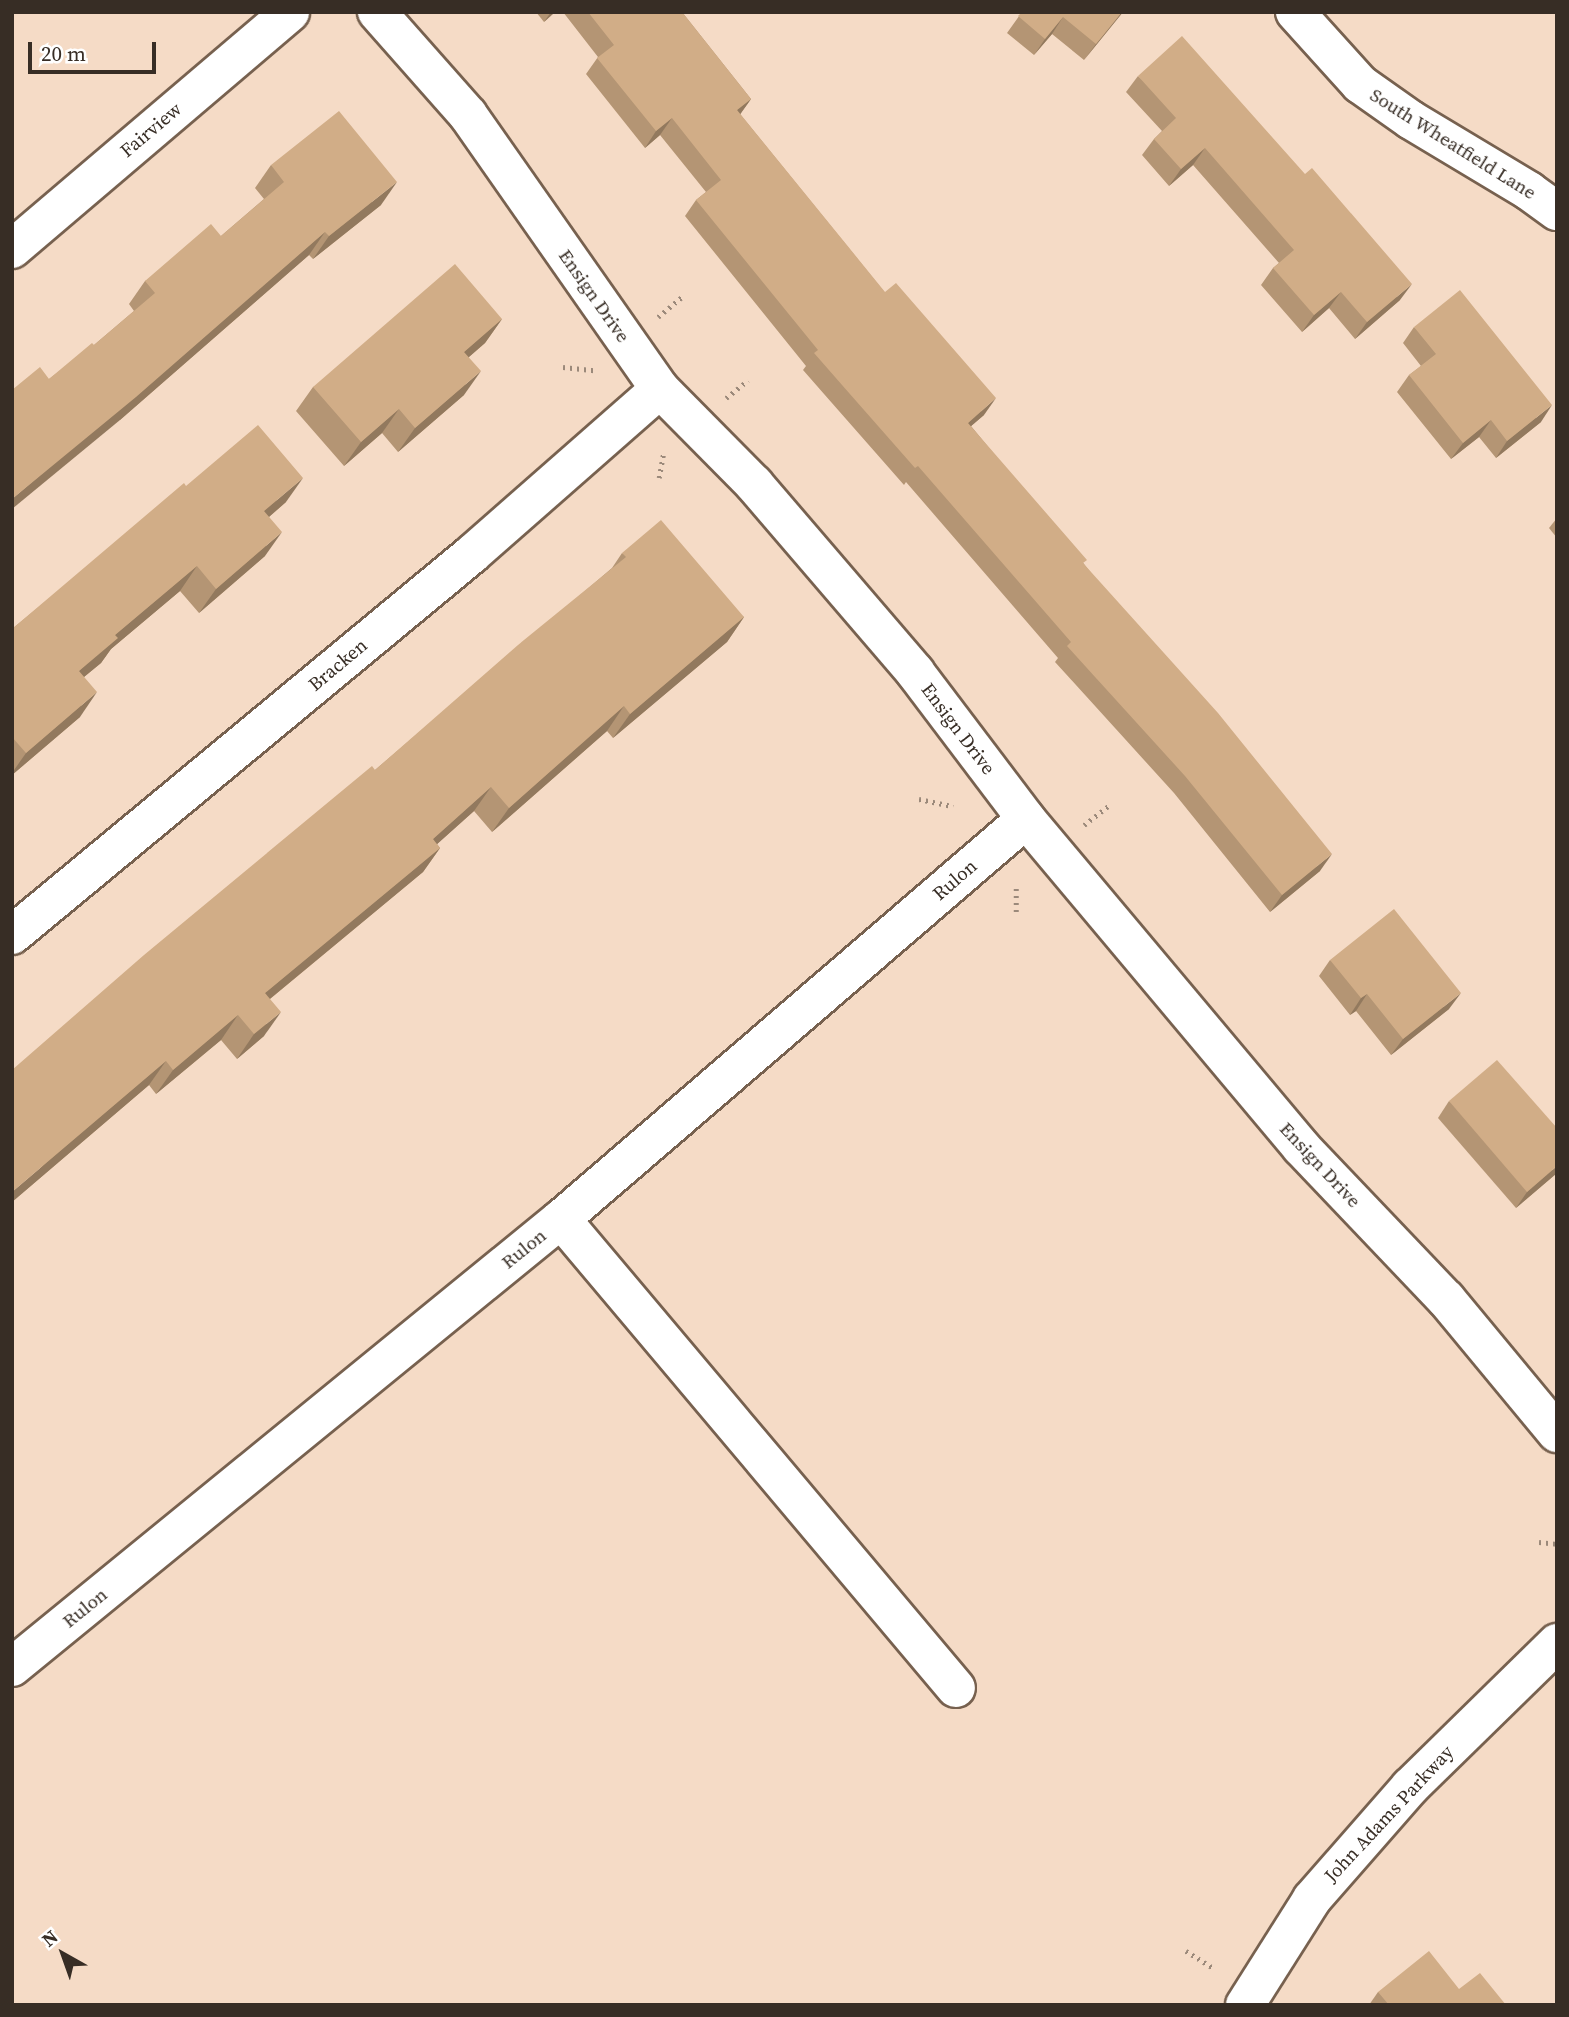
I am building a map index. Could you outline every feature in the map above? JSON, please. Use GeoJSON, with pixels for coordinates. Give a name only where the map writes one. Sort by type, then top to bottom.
{"type":"FeatureCollection","features":[{"type":"Feature","properties":{"kind":"street","name":"Fairview"},"geometry":{"type":"LineString","coordinates":[[12,249],[290,12]]}},
{"type":"Feature","properties":{"kind":"street","name":"Ensign Drive"},"geometry":{"type":"LineString","coordinates":[[377,12],[468,115],[660,389],[754,484],[915,672],[1026,819],[1301,1147],[1446,1299],[1557,1433]]}},
{"type":"Feature","properties":{"kind":"street","name":"South Wheatfield Lane"},"geometry":{"type":"LineString","coordinates":[[1295,12],[1360,84],[1411,120],[1529,191],[1557,211]]}},
{"type":"Feature","properties":{"kind":"street","name":"Bracken"},"geometry":{"type":"LineString","coordinates":[[12,935],[472,554],[660,389]]}},
{"type":"Feature","properties":{"kind":"street","name":"Rulon"},"geometry":{"type":"LineString","coordinates":[[12,1667],[561,1219],[1026,819]]}},
{"type":"Feature","properties":{"kind":"street"},"geometry":{"type":"LineString","coordinates":[[561,1219],[956,1688]]}},
{"type":"Feature","properties":{"kind":"street","name":"John Adams Parkway"},"geometry":{"type":"LineString","coordinates":[[1245,2005],[1312,1899],[1410,1787],[1557,1643]]}},
{"type":"Feature","properties":{"kind":"path"},"geometry":{"type":"LineString","coordinates":[[655,320],[683,296]]}},
{"type":"Feature","properties":{"kind":"path"},"geometry":{"type":"LineString","coordinates":[[562,367],[594,370]]}},
{"type":"Feature","properties":{"kind":"path"},"geometry":{"type":"LineString","coordinates":[[726,399],[748,380]]}},
{"type":"Feature","properties":{"kind":"path"},"geometry":{"type":"LineString","coordinates":[[659,478],[664,450]]}},
{"type":"Feature","properties":{"kind":"path"},"geometry":{"type":"LineString","coordinates":[[919,799],[953,806]]}},
{"type":"Feature","properties":{"kind":"path"},"geometry":{"type":"LineString","coordinates":[[1083,826],[1110,805]]}},
{"type":"Feature","properties":{"kind":"path"},"geometry":{"type":"LineString","coordinates":[[1016,883],[1016,912]]}},
{"type":"Feature","properties":{"kind":"path"},"geometry":{"type":"LineString","coordinates":[[1539,1542],[1557,1544]]}},
{"type":"Feature","properties":{"kind":"path"},"geometry":{"type":"LineString","coordinates":[[1186,1951],[1215,1969]]}},
{"type":"Feature","properties":{"kind":"building"},"geometry":{"type":"Polygon","coordinates":[[[588,12],[682,12],[751,99],[737,110],[885,292],[896,283],[996,398],[968,423],[1087,560],[1083,563],[1218,713],[1332,854],[1282,895],[1185,776],[1067,646],[1071,642],[918,466],[915,468],[814,353],[818,350],[696,200],[721,180],[672,118],[656,131],[597,58],[614,45],[588,12]]]}},
{"type":"Feature","properties":{"kind":"building"},"geometry":{"type":"Polygon","coordinates":[[[1022,12],[1122,12],[1096,44],[1063,17],[1045,39],[1018,16],[1022,12]]]}},
{"type":"Feature","properties":{"kind":"building"},"geometry":{"type":"Polygon","coordinates":[[[1182,36],[1305,174],[1312,168],[1412,284],[1367,322],[1341,292],[1314,315],[1273,268],[1294,250],[1205,148],[1181,169],[1154,139],[1176,118],[1138,76],[1182,36]]]}},
{"type":"Feature","properties":{"kind":"building"},"geometry":{"type":"Polygon","coordinates":[[[339,111],[397,182],[329,236],[325,232],[136,397],[12,499],[12,390],[40,367],[49,379],[155,293],[145,281],[211,224],[221,236],[284,182],[271,165],[339,111]]]}},
{"type":"Feature","properties":{"kind":"building"},"geometry":{"type":"Polygon","coordinates":[[[455,264],[502,319],[464,352],[481,371],[415,428],[399,409],[361,442],[313,387],[455,264]]]}},
{"type":"Feature","properties":{"kind":"building"},"geometry":{"type":"Polygon","coordinates":[[[1460,290],[1552,405],[1507,441],[1491,420],[1463,443],[1409,375],[1436,354],[1414,327],[1460,290]]]}},
{"type":"Feature","properties":{"kind":"building"},"geometry":{"type":"Polygon","coordinates":[[[258,425],[303,478],[264,511],[282,532],[216,589],[197,566],[115,635],[118,638],[79,671],[97,692],[26,753],[12,737],[12,629],[184,483],[186,486],[258,425]]]}},
{"type":"Feature","properties":{"kind":"building"},"geometry":{"type":"Polygon","coordinates":[[[661,520],[744,617],[630,714],[624,706],[509,808],[491,787],[433,839],[440,848],[265,993],[281,1012],[254,1034],[238,1015],[173,1070],[166,1061],[12,1192],[12,1070],[144,955],[372,766],[375,770],[518,645],[626,557],[622,553],[661,520]]]}},
{"type":"Feature","properties":{"kind":"building"},"geometry":{"type":"Polygon","coordinates":[[[1394,909],[1461,993],[1403,1039],[1367,994],[1361,998],[1330,960],[1394,909]]]}},
{"type":"Feature","properties":{"kind":"building"},"geometry":{"type":"Polygon","coordinates":[[[1497,1060],[1557,1128],[1557,1166],[1527,1192],[1449,1101],[1497,1060]]]}},
{"type":"Feature","properties":{"kind":"building"},"geometry":{"type":"Polygon","coordinates":[[[1429,1951],[1459,1989],[1480,1973],[1506,2005],[1389,2005],[1378,1992],[1429,1951]]]}}]}
